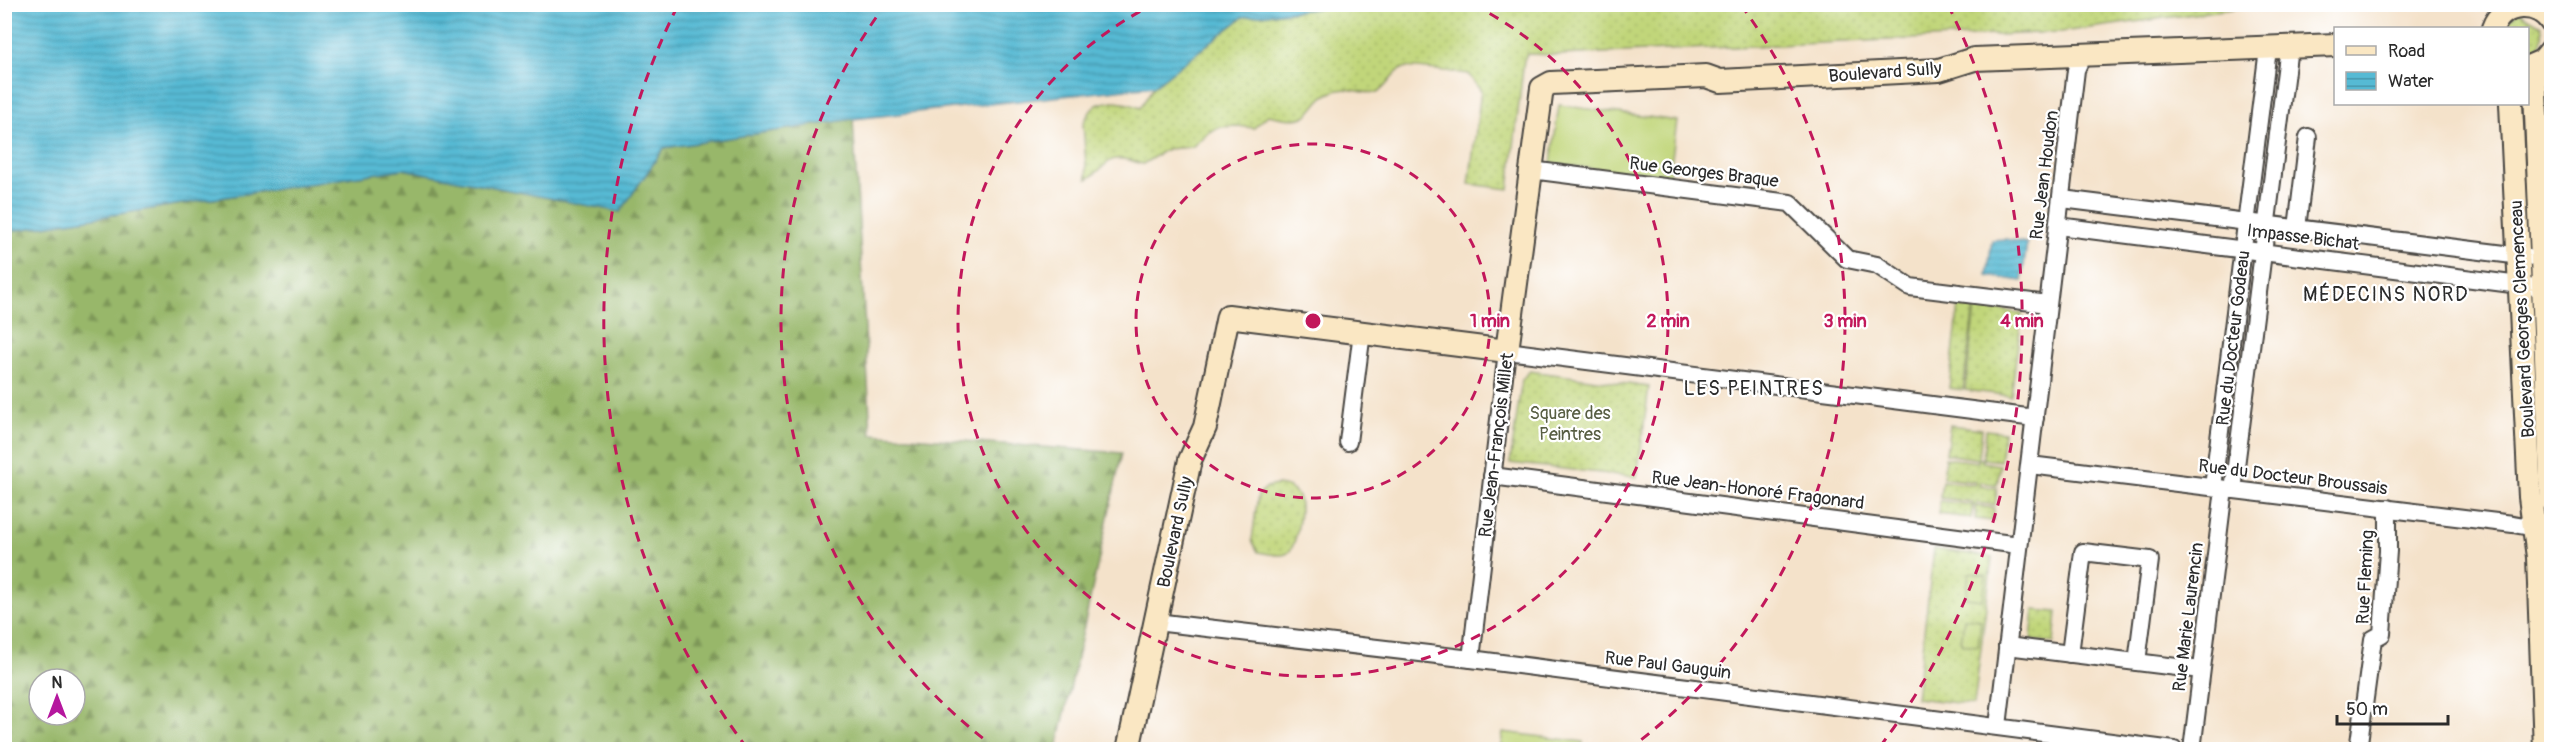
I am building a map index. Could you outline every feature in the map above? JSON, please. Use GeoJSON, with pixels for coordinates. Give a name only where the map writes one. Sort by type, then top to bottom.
{"type":"FeatureCollection","features":[{"type":"Feature","properties":{"kind":"street"},"geometry":{"type":"LineString","coordinates":[[2494,27],[2498,18],[2513,6],[2533,6],[2551,19]]}},
{"type":"Feature","properties":{"kind":"street","name":"Boulevard Sully"},"geometry":{"type":"LineString","coordinates":[[1542,88],[1551,83],[1706,76],[1720,81],[1928,71],[1939,70],[1974,59],[2334,45]]}},
{"type":"Feature","properties":{"kind":"street","name":"Rue du Docteur Godeau"},"geometry":{"type":"LineString","coordinates":[[2224,489],[2246,221],[2278,48]]}},
{"type":"Feature","properties":{"kind":"street","name":"Rue du Docteur Godeau"},"geometry":{"type":"LineString","coordinates":[[2224,489],[2267,224],[2278,48]]}},
{"type":"Feature","properties":{"kind":"street"},"geometry":{"type":"LineString","coordinates":[[2530,66],[2542,61],[2552,49]]}},
{"type":"Feature","properties":{"kind":"street","name":"Rue Jean Houdon"},"geometry":{"type":"LineString","coordinates":[[2048,304],[2076,70],[2080,61],[2088,55]]}},
{"type":"Feature","properties":{"kind":"street","name":"Boulevard Georges Clemenceau"},"geometry":{"type":"LineString","coordinates":[[2530,66],[2541,259],[2531,286],[2530,497],[2543,530],[2538,557],[2545,750]]}},
{"type":"Feature","properties":{"kind":"street","name":"Rue Jean-François Millet"},"geometry":{"type":"LineString","coordinates":[[1471,659],[1542,88]]}},
{"type":"Feature","properties":{"kind":"street","name":"Boulevard Georges Clemenceau"},"geometry":{"type":"LineString","coordinates":[[2511,105],[2519,255],[2531,286],[2552,502]]}},
{"type":"Feature","properties":{"kind":"street"},"geometry":{"type":"LineString","coordinates":[[2297,228],[2308,137]]}},
{"type":"Feature","properties":{"kind":"street","name":"Rue Georges Braque"},"geometry":{"type":"LineString","coordinates":[[1531,170],[1790,203],[1847,259],[1884,268],[1910,287],[2048,304]]}},
{"type":"Feature","properties":{"kind":"street","name":"Impasse Bichat"},"geometry":{"type":"LineString","coordinates":[[2062,199],[2541,259]]}},
{"type":"Feature","properties":{"kind":"street","name":"Impasse Bichat"},"geometry":{"type":"LineString","coordinates":[[2058,226],[2531,286]]}},
{"type":"Feature","properties":{"kind":"street"},"geometry":{"type":"LineString","coordinates":[[1998,726],[2048,304]]}},
{"type":"Feature","properties":{"kind":"street","name":"Boulevard Sully"},"geometry":{"type":"LineString","coordinates":[[1128,750],[1190,460],[1205,427],[1228,316],[1362,332]]}},
{"type":"Feature","properties":{"kind":"street"},"geometry":{"type":"LineString","coordinates":[[1348,442],[1362,332],[2035,418]]}},
{"type":"Feature","properties":{"kind":"street","name":"Rue du Docteur Broussais"},"geometry":{"type":"LineString","coordinates":[[2030,465],[2388,508],[2543,530]]}},
{"type":"Feature","properties":{"kind":"street","name":"Rue Jean-Honoré Fragonard"},"geometry":{"type":"LineString","coordinates":[[1492,476],[2019,545]]}},
{"type":"Feature","properties":{"kind":"street","name":"Rue Marie Laurencin"},"geometry":{"type":"LineString","coordinates":[[2192,750],[2224,489]]}},
{"type":"Feature","properties":{"kind":"street","name":"Rue Fleming"},"geometry":{"type":"LineString","coordinates":[[2358,750],[2373,639],[2382,634],[2388,551],[2388,508]]}},
{"type":"Feature","properties":{"kind":"street"},"geometry":{"type":"LineString","coordinates":[[2070,654],[2083,552],[2094,553],[2150,560],[2137,662]]}},
{"type":"Feature","properties":{"kind":"street","name":"Rue Paul Gauguin"},"geometry":{"type":"LineString","coordinates":[[1156,622],[1471,659],[2174,750]]}},
{"type":"Feature","properties":{"kind":"street"},"geometry":{"type":"LineString","coordinates":[[2007,646],[2201,670]]}},
{"type":"Feature","properties":{"kind":"green space"},"geometry":{"type":"Polygon","coordinates":[[[1350,5],[2260,5],[2061,32],[1559,55],[1527,54],[1524,60],[1509,189],[1469,184],[1481,91],[1468,74],[1408,68],[1399,70],[1378,92],[1366,93],[1347,89],[1335,91],[1325,96],[1301,118],[1268,115],[1254,128],[1219,127],[1209,132],[1192,147],[1167,149],[1143,164],[1113,159],[1087,179],[1083,123],[1098,104],[1124,103],[1140,108],[1154,86],[1243,17],[1350,5]]]}},
{"type":"Feature","properties":{"kind":"green space"},"geometry":{"type":"Polygon","coordinates":[[[2519,12],[2541,25],[2540,43],[2536,50],[2529,54],[2529,27],[2501,27],[2519,12]]]}},
{"type":"Feature","properties":{"kind":"green space"},"geometry":{"type":"Polygon","coordinates":[[[1559,105],[1677,121],[1669,179],[1551,163],[1559,105]]]}},
{"type":"Feature","properties":{"kind":"green space"},"geometry":{"type":"Polygon","coordinates":[[[853,119],[871,434],[1122,453],[1057,749],[5,750],[5,232],[403,169],[620,212],[664,148],[853,119]]]}},
{"type":"Feature","properties":{"kind":"green space"},"geometry":{"type":"Polygon","coordinates":[[[1959,305],[1974,307],[1963,390],[1949,388],[1959,305]]]}},
{"type":"Feature","properties":{"kind":"green space"},"geometry":{"type":"Polygon","coordinates":[[[1975,307],[2022,313],[2011,396],[1965,390],[1975,307]]]}},
{"type":"Feature","properties":{"kind":"green space","name":"Square des Peintres"},"geometry":{"type":"Polygon","coordinates":[[[1530,371],[1649,387],[1637,477],[1510,463],[1522,379],[1530,371]]]}},
{"type":"Feature","properties":{"kind":"green space"},"geometry":{"type":"Polygon","coordinates":[[[1950,425],[1982,429],[1979,459],[1983,459],[1982,462],[2000,465],[1997,485],[1980,482],[1979,486],[1997,488],[1995,505],[1977,503],[1977,506],[1994,508],[1993,521],[1975,519],[1976,506],[1973,506],[1971,518],[1938,514],[1940,501],[1973,505],[1973,502],[1940,498],[1942,481],[1975,485],[1975,482],[1943,478],[1945,458],[1978,462],[1978,459],[1946,454],[1950,425]]]}},
{"type":"Feature","properties":{"kind":"green space"},"geometry":{"type":"Polygon","coordinates":[[[1986,430],[2004,432],[2000,461],[1983,459],[1986,430]]]}},
{"type":"Feature","properties":{"kind":"green space"},"geometry":{"type":"Polygon","coordinates":[[[1277,485],[1294,491],[1300,505],[1293,546],[1286,554],[1280,555],[1258,552],[1252,540],[1258,495],[1267,487],[1277,485]]]}},
{"type":"Feature","properties":{"kind":"green space"},"geometry":{"type":"Polygon","coordinates":[[[1934,549],[1992,557],[1974,705],[1916,698],[1934,549]]]}},
{"type":"Feature","properties":{"kind":"green space"},"geometry":{"type":"Polygon","coordinates":[[[1969,573],[1986,575],[1983,600],[1966,598],[1969,573]]]}},
{"type":"Feature","properties":{"kind":"green space"},"geometry":{"type":"Polygon","coordinates":[[[2034,610],[2057,612],[2054,643],[2031,640],[2034,610]]]}},
{"type":"Feature","properties":{"kind":"green space"},"geometry":{"type":"Polygon","coordinates":[[[1964,618],[1981,620],[1978,646],[1961,644],[1964,618]]]}},
{"type":"Feature","properties":{"kind":"green space"},"geometry":{"type":"Polygon","coordinates":[[[1503,732],[1583,742],[1582,749],[1500,749],[1503,732]]]}},
{"type":"Feature","properties":{"kind":"water"},"geometry":{"type":"Polygon","coordinates":[[[5,4],[1350,5],[1243,17],[1154,86],[853,119],[664,148],[620,212],[403,169],[5,232],[5,4]]]}},
{"type":"Feature","properties":{"kind":"water"},"geometry":{"type":"Polygon","coordinates":[[[2005,239],[2027,243],[2022,281],[1987,276],[1992,240],[2005,239]]]}},
{"type":"Feature","properties":{"kind":"district","name":"MÉDECINS NORD"},"geometry":{"type":"Point","coordinates":[2386,294]}},
{"type":"Feature","properties":{"kind":"district","name":"LES PEINTRES"},"geometry":{"type":"Point","coordinates":[1754,388]}}]}
